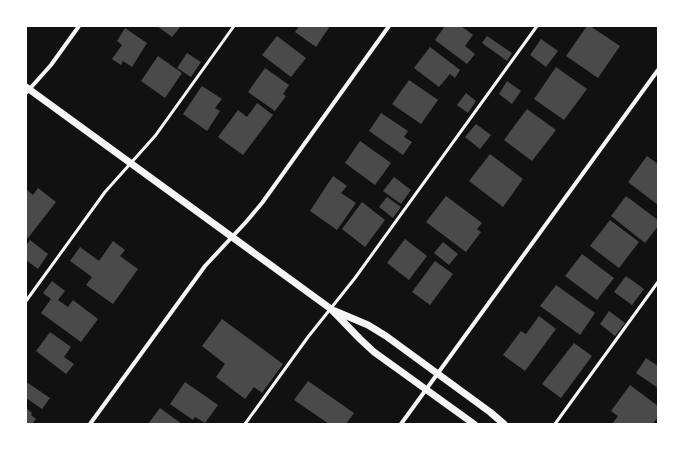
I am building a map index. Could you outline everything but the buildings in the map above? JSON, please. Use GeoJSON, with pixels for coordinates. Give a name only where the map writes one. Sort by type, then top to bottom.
{"type":"FeatureCollection","features":[{"type":"Feature","properties":{"kind":"street"},"geometry":{"type":"LineString","coordinates":[[79,26],[51,65],[27,90],[331,309],[367,346],[474,424]]}},
{"type":"Feature","properties":{"kind":"street"},"geometry":{"type":"LineString","coordinates":[[90,424],[205,266],[254,213],[390,26]]}},
{"type":"Feature","properties":{"kind":"street"},"geometry":{"type":"LineString","coordinates":[[401,424],[658,70]]}},
{"type":"Feature","properties":{"kind":"street"},"geometry":{"type":"LineString","coordinates":[[331,309],[376,330],[490,412],[504,424]]}},
{"type":"Feature","properties":{"kind":"lane"},"geometry":{"type":"LineString","coordinates":[[26,301],[105,192],[155,136],[234,26]]}},
{"type":"Feature","properties":{"kind":"lane"},"geometry":{"type":"LineString","coordinates":[[245,424],[308,337],[356,278],[537,26]]}},
{"type":"Feature","properties":{"kind":"lane"},"geometry":{"type":"LineString","coordinates":[[555,424],[658,282]]}}]}
